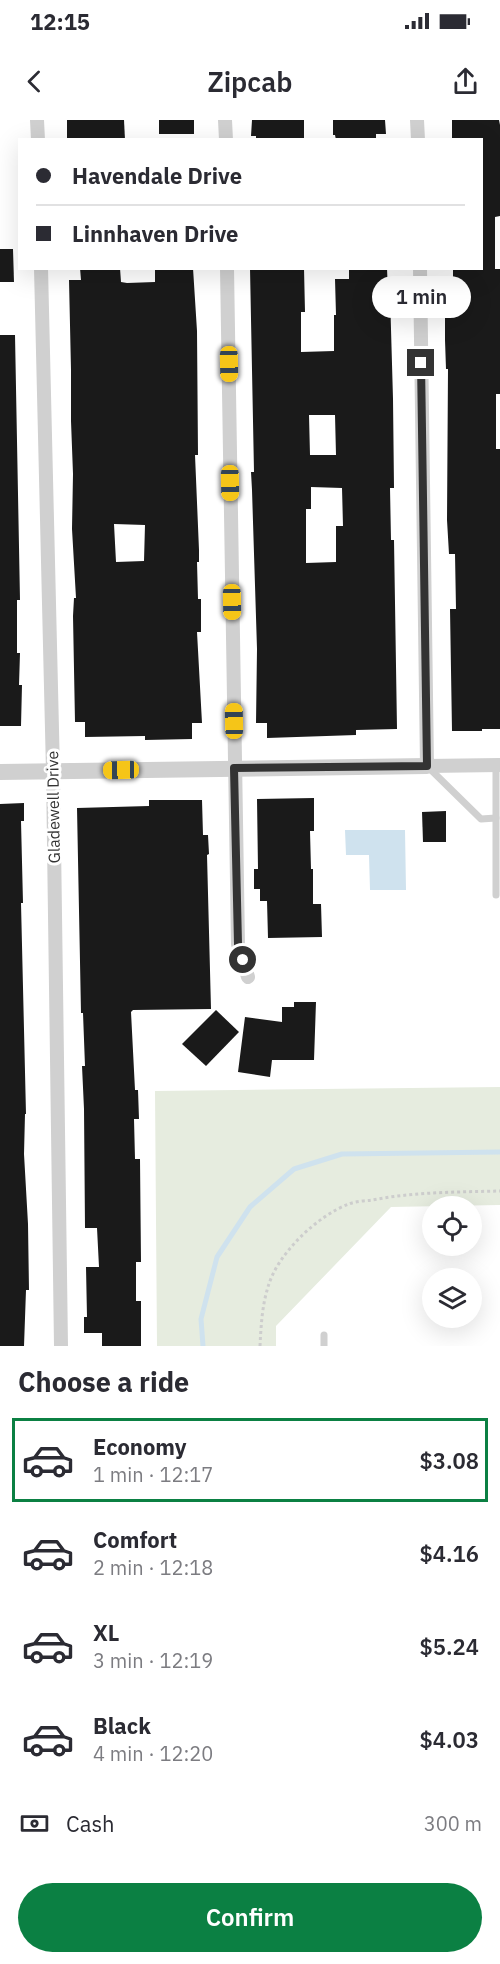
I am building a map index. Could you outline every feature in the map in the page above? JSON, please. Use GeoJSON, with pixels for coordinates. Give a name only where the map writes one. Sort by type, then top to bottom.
{"type":"FeatureCollection","features":[{"type":"Feature","properties":{"kind":"street"},"geometry":{"type":"LineString","coordinates":[[37,120],[38,138]]}},
{"type":"Feature","properties":{"kind":"street"},"geometry":{"type":"LineString","coordinates":[[225,120],[225,138]]}},
{"type":"Feature","properties":{"kind":"street"},"geometry":{"type":"LineString","coordinates":[[417,120],[418,138]]}},
{"type":"Feature","properties":{"kind":"street","name":"Gladewell Drive"},"geometry":{"type":"LineString","coordinates":[[41,270],[53,771],[61,1346]]}},
{"type":"Feature","properties":{"kind":"street"},"geometry":{"type":"LineString","coordinates":[[227,270],[238,944],[248,977]]}},
{"type":"Feature","properties":{"kind":"street"},"geometry":{"type":"LineString","coordinates":[[420,270],[427,766]]}},
{"type":"Feature","properties":{"kind":"street"},"geometry":{"type":"LineString","coordinates":[[0,772],[498,765]]}},
{"type":"Feature","properties":{"kind":"lane"},"geometry":{"type":"LineString","coordinates":[[496,895],[498,765]]}},
{"type":"Feature","properties":{"kind":"lane"},"geometry":{"type":"LineString","coordinates":[[427,766],[481,819],[496,818]]}},
{"type":"Feature","properties":{"kind":"lane"},"geometry":{"type":"LineString","coordinates":[[324,1335],[324,1346]]}},
{"type":"Feature","properties":{"kind":"path"},"geometry":{"type":"LineString","coordinates":[[260,1346],[261,1324],[268,1285],[293,1245],[307,1230],[327,1216],[350,1204],[387,1197],[428,1193],[500,1191]]}},
{"type":"Feature","properties":{"kind":"shaded area"},"geometry":{"type":"Polygon","coordinates":[[[500,1087],[500,1205],[482,1205],[482,1196],[422,1196],[422,1206],[391,1207],[276,1326],[276,1346],[157,1346],[155,1091],[500,1087]]]}},
{"type":"Feature","properties":{"kind":"water"},"geometry":{"type":"Polygon","coordinates":[[[345,830],[405,830],[406,890],[370,890],[369,855],[346,855],[345,830]]]}},
{"type":"Feature","properties":{"kind":"building"},"geometry":{"type":"Polygon","coordinates":[[[67,120],[124,120],[125,138],[67,138],[67,120]]]}},
{"type":"Feature","properties":{"kind":"building"},"geometry":{"type":"Polygon","coordinates":[[[159,120],[194,120],[194,134],[159,134],[159,120]]]}},
{"type":"Feature","properties":{"kind":"building"},"geometry":{"type":"Polygon","coordinates":[[[252,120],[304,120],[304,138],[256,138],[256,136],[251,136],[252,120]]]}},
{"type":"Feature","properties":{"kind":"building"},"geometry":{"type":"Polygon","coordinates":[[[333,120],[385,120],[386,134],[376,134],[376,138],[336,138],[333,135],[333,120]]]}},
{"type":"Feature","properties":{"kind":"building"},"geometry":{"type":"Polygon","coordinates":[[[452,120],[499,120],[500,216],[495,217],[495,269],[500,269],[500,394],[496,394],[496,449],[500,449],[500,729],[482,729],[482,731],[452,731],[450,609],[456,609],[455,554],[449,554],[447,520],[448,369],[446,369],[445,285],[453,285],[453,270],[483,270],[483,138],[452,138],[452,120]]]}},
{"type":"Feature","properties":{"kind":"building"},"geometry":{"type":"Polygon","coordinates":[[[0,249],[13,249],[14,282],[0,282],[0,249]]]}},
{"type":"Feature","properties":{"kind":"building"},"geometry":{"type":"Polygon","coordinates":[[[80,270],[120,270],[121,282],[127,283],[155,282],[155,270],[193,270],[197,331],[198,455],[195,455],[199,562],[197,562],[198,599],[201,599],[201,632],[197,632],[202,723],[192,723],[192,739],[145,740],[145,736],[85,737],[85,722],[75,722],[73,616],[74,598],[76,598],[72,529],[69,280],[81,280],[80,270]],[[114,524],[116,562],[144,561],[145,525],[114,524]]]}},
{"type":"Feature","properties":{"kind":"building"},"geometry":{"type":"Polygon","coordinates":[[[250,270],[304,270],[305,312],[301,312],[301,352],[334,351],[335,279],[349,279],[349,270],[387,270],[388,294],[390,294],[393,399],[394,488],[390,488],[391,540],[394,540],[397,729],[356,730],[356,735],[267,738],[267,723],[256,723],[257,649],[251,472],[254,472],[250,270]],[[309,415],[310,455],[336,455],[335,415],[309,415]],[[311,487],[311,509],[306,509],[306,563],[336,562],[336,526],[343,526],[342,488],[311,487]]]}},
{"type":"Feature","properties":{"kind":"building"},"geometry":{"type":"Polygon","coordinates":[[[0,335],[15,335],[20,600],[17,600],[17,653],[20,653],[19,685],[22,685],[21,726],[0,726],[0,335]]]}},
{"type":"Feature","properties":{"kind":"building"},"geometry":{"type":"Polygon","coordinates":[[[314,798],[314,831],[310,831],[313,904],[321,904],[322,937],[268,938],[267,901],[260,901],[260,889],[254,889],[254,869],[258,869],[257,799],[314,798]]]}},
{"type":"Feature","properties":{"kind":"building"},"geometry":{"type":"Polygon","coordinates":[[[149,800],[202,800],[203,835],[208,835],[209,854],[207,855],[211,1009],[133,1010],[131,1012],[135,1090],[138,1090],[139,1119],[134,1119],[135,1159],[140,1159],[141,1262],[136,1262],[136,1301],[141,1301],[141,1346],[102,1346],[102,1333],[84,1333],[84,1317],[87,1317],[86,1267],[99,1267],[97,1228],[85,1228],[82,1066],[85,1066],[83,1013],[81,1013],[77,808],[149,806],[149,800]]]}},
{"type":"Feature","properties":{"kind":"building"},"geometry":{"type":"Polygon","coordinates":[[[24,803],[24,821],[21,821],[23,903],[21,903],[26,1114],[24,1154],[29,1290],[26,1290],[24,1346],[0,1346],[0,804],[24,803]]]}},
{"type":"Feature","properties":{"kind":"building"},"geometry":{"type":"Polygon","coordinates":[[[446,811],[446,842],[423,842],[422,812],[446,811]]]}},
{"type":"Feature","properties":{"kind":"building"},"geometry":{"type":"Polygon","coordinates":[[[294,1002],[316,1002],[314,1060],[272,1060],[270,1077],[238,1072],[245,1017],[282,1022],[282,1007],[294,1007],[294,1002]]]}},
{"type":"Feature","properties":{"kind":"building"},"geometry":{"type":"Polygon","coordinates":[[[216,1010],[239,1032],[206,1066],[182,1044],[216,1010]]]}},
{"type":"Feature","properties":{"kind":"waterway"},"geometry":{"type":"LineString","coordinates":[[203,1346],[201,1319],[217,1257],[250,1207],[294,1169],[342,1154],[500,1152]]}},
{"type":"Feature","properties":{"kind":"route"},"geometry":{"type":"LineString","coordinates":[[243,960],[238,944],[234,768],[427,766],[421,363]]}}]}
